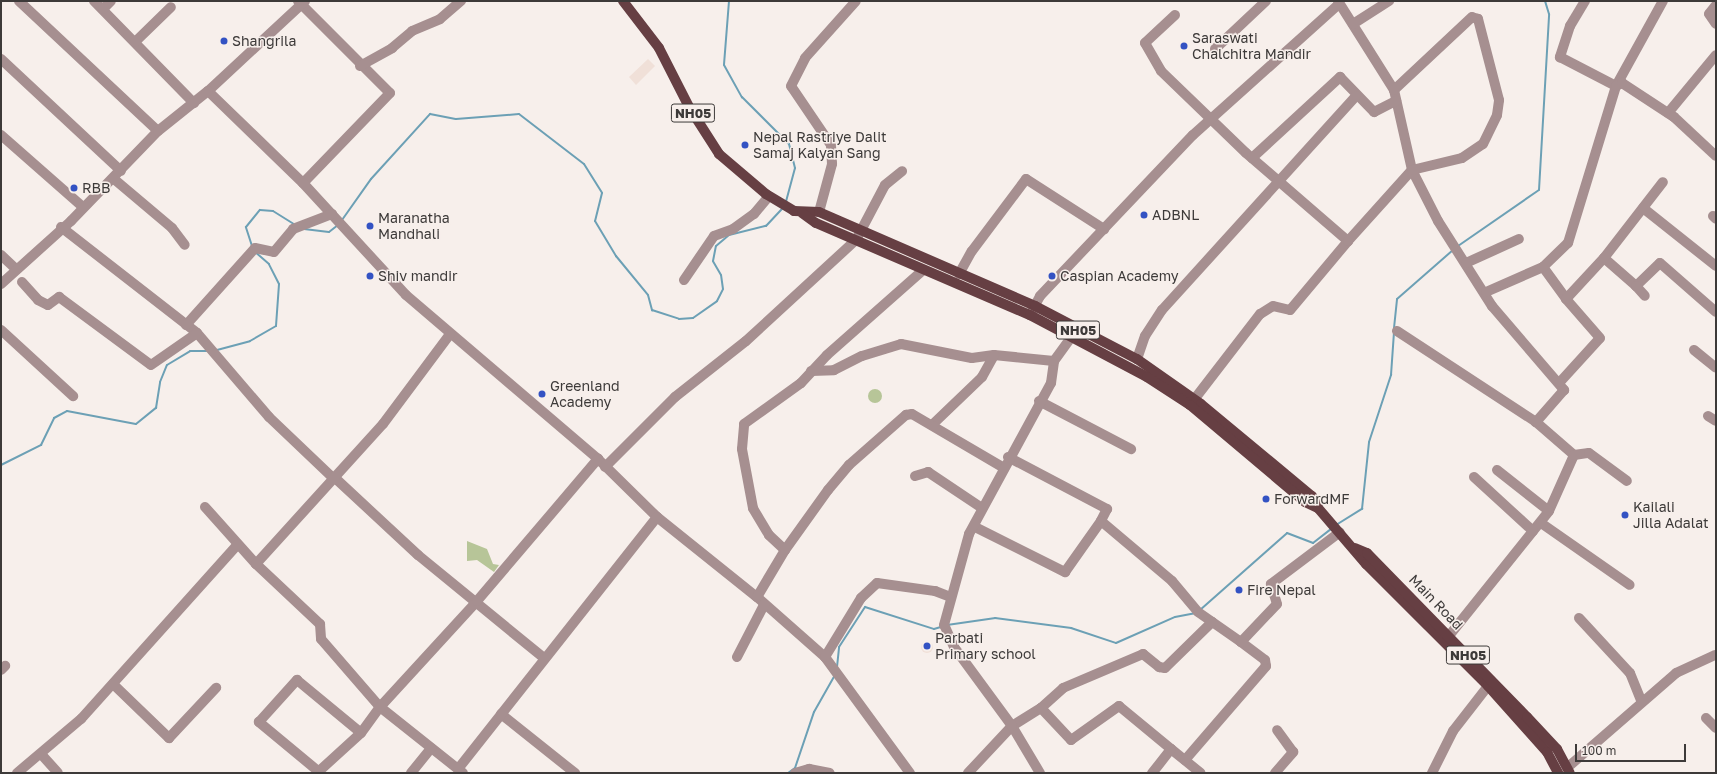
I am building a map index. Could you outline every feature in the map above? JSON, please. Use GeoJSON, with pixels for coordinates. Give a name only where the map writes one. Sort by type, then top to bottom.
{"type":"FeatureCollection","features":[{"type":"Feature","properties":{"kind":"main road","name":"NH05"},"geometry":{"type":"LineString","coordinates":[[622,1],[659,48],[688,107],[719,154],[769,196],[802,212],[818,212],[858,236],[923,270],[1032,311],[1072,336],[1192,402]]}},
{"type":"Feature","properties":{"kind":"main road","name":"NH05"},"geometry":{"type":"LineString","coordinates":[[802,212],[808,220],[858,236],[959,274],[1032,311],[1137,359],[1192,402],[1305,502],[1318,508],[1355,548],[1357,554],[1488,686],[1547,752],[1558,773]]}},
{"type":"Feature","properties":{"kind":"main road","name":"Main Road"},"geometry":{"type":"LineString","coordinates":[[1355,548],[1367,553],[1449,636],[1557,749],[1569,770]]}},
{"type":"Feature","properties":{"kind":"street"},"geometry":{"type":"LineString","coordinates":[[19,1],[158,131]]}},
{"type":"Feature","properties":{"kind":"street"},"geometry":{"type":"LineString","coordinates":[[94,1],[194,103]]}},
{"type":"Feature","properties":{"kind":"street"},"geometry":{"type":"LineString","coordinates":[[103,9],[111,1]]}},
{"type":"Feature","properties":{"kind":"street"},"geometry":{"type":"LineString","coordinates":[[360,66],[392,48],[412,31],[440,19],[461,1]]}},
{"type":"Feature","properties":{"kind":"street"},"geometry":{"type":"LineString","coordinates":[[818,212],[832,164],[831,145],[791,86],[805,58],[856,1]]}},
{"type":"Feature","properties":{"kind":"street"},"geometry":{"type":"LineString","coordinates":[[1215,49],[1266,1]]}},
{"type":"Feature","properties":{"kind":"street"},"geometry":{"type":"LineString","coordinates":[[1353,24],[1389,1]]}},
{"type":"Feature","properties":{"kind":"street"},"geometry":{"type":"LineString","coordinates":[[1585,1],[1570,26],[1560,57],[1616,86]]}},
{"type":"Feature","properties":{"kind":"street"},"geometry":{"type":"LineString","coordinates":[[1486,292],[1543,267],[1568,243],[1616,86],[1664,1]]}},
{"type":"Feature","properties":{"kind":"street"},"geometry":{"type":"LineString","coordinates":[[1,284],[118,175],[158,131],[208,91],[301,2],[360,66],[390,93],[302,183]]}},
{"type":"Feature","properties":{"kind":"street"},"geometry":{"type":"LineString","coordinates":[[1032,311],[1040,296],[1193,135],[1213,121],[1339,3],[1394,90],[1412,170],[1438,221],[1516,337],[1560,382],[1564,390],[1536,422]]}},
{"type":"Feature","properties":{"kind":"street"},"geometry":{"type":"LineString","coordinates":[[1716,5],[1709,14],[1716,24]]}},
{"type":"Feature","properties":{"kind":"street"},"geometry":{"type":"LineString","coordinates":[[135,42],[171,7]]}},
{"type":"Feature","properties":{"kind":"street"},"geometry":{"type":"LineString","coordinates":[[1175,15],[1145,43],[1161,71],[1252,158],[1348,241]]}},
{"type":"Feature","properties":{"kind":"street"},"geometry":{"type":"LineString","coordinates":[[1192,402],[1260,314],[1273,306],[1290,310],[1348,241],[1412,170],[1462,158],[1483,144],[1497,115],[1499,100],[1478,19],[1472,17],[1394,90]]}},
{"type":"Feature","properties":{"kind":"street"},"geometry":{"type":"LineString","coordinates":[[1668,113],[1716,55]]}},
{"type":"Feature","properties":{"kind":"street"},"geometry":{"type":"LineString","coordinates":[[1,59],[172,228],[185,244]]}},
{"type":"Feature","properties":{"kind":"street"},"geometry":{"type":"LineString","coordinates":[[1252,158],[1340,77],[1356,96],[1374,112],[1396,100]]}},
{"type":"Feature","properties":{"kind":"street"},"geometry":{"type":"LineString","coordinates":[[1616,86],[1622,83],[1668,113],[1716,156]]}},
{"type":"Feature","properties":{"kind":"street"},"geometry":{"type":"LineString","coordinates":[[208,91],[302,183],[406,294],[450,334],[602,463],[657,517],[757,597],[764,605],[825,657],[910,773]]}},
{"type":"Feature","properties":{"kind":"street"},"geometry":{"type":"LineString","coordinates":[[1137,359],[1145,336],[1162,310],[1356,96]]}},
{"type":"Feature","properties":{"kind":"street"},"geometry":{"type":"LineString","coordinates":[[1,136],[83,207]]}},
{"type":"Feature","properties":{"kind":"street"},"geometry":{"type":"LineString","coordinates":[[361,733],[297,680],[259,722],[317,772],[361,733],[380,707],[602,463],[675,397],[746,341],[858,236],[885,185],[902,171]]}},
{"type":"Feature","properties":{"kind":"street"},"geometry":{"type":"LineString","coordinates":[[959,274],[972,251],[1026,179],[1104,229]]}},
{"type":"Feature","properties":{"kind":"street"},"geometry":{"type":"LineString","coordinates":[[1566,299],[1604,258],[1664,182]]}},
{"type":"Feature","properties":{"kind":"street"},"geometry":{"type":"LineString","coordinates":[[684,280],[714,236],[734,229],[754,214],[769,196]]}},
{"type":"Feature","properties":{"kind":"street"},"geometry":{"type":"LineString","coordinates":[[1643,208],[1716,266]]}},
{"type":"Feature","properties":{"kind":"street"},"geometry":{"type":"LineString","coordinates":[[186,325],[255,248],[274,252],[294,229],[311,220],[332,214]]}},
{"type":"Feature","properties":{"kind":"street"},"geometry":{"type":"LineString","coordinates":[[61,227],[197,333],[269,417],[333,477],[418,555],[478,601],[544,658]]}},
{"type":"Feature","properties":{"kind":"street"},"geometry":{"type":"LineString","coordinates":[[1466,263],[1519,239]]}},
{"type":"Feature","properties":{"kind":"street"},"geometry":{"type":"LineString","coordinates":[[1,255],[16,270]]}},
{"type":"Feature","properties":{"kind":"street"},"geometry":{"type":"LineString","coordinates":[[1604,258],[1636,286],[1645,296]]}},
{"type":"Feature","properties":{"kind":"street"},"geometry":{"type":"LineString","coordinates":[[1636,286],[1660,263],[1716,312]]}},
{"type":"Feature","properties":{"kind":"street"},"geometry":{"type":"LineString","coordinates":[[1543,267],[1566,299],[1600,338],[1560,382]]}},
{"type":"Feature","properties":{"kind":"street"},"geometry":{"type":"LineString","coordinates":[[784,550],[769,535],[753,508],[742,449],[744,424],[811,371],[923,270]]}},
{"type":"Feature","properties":{"kind":"street"},"geometry":{"type":"LineString","coordinates":[[22,282],[38,300],[48,305],[60,297],[151,365],[197,333]]}},
{"type":"Feature","properties":{"kind":"street"},"geometry":{"type":"LineString","coordinates":[[1,330],[73,396]]}},
{"type":"Feature","properties":{"kind":"street"},"geometry":{"type":"LineString","coordinates":[[1397,331],[1536,422],[1574,455],[1589,453],[1627,481]]}},
{"type":"Feature","properties":{"kind":"street"},"geometry":{"type":"LineString","coordinates":[[256,564],[333,477],[383,424],[450,334]]}},
{"type":"Feature","properties":{"kind":"street"},"geometry":{"type":"LineString","coordinates":[[1040,773],[1012,726],[954,647],[944,626],[965,548],[982,508],[1004,468],[1008,456],[1050,383],[1054,361],[1072,336]]}},
{"type":"Feature","properties":{"kind":"street"},"geometry":{"type":"LineString","coordinates":[[811,371],[834,370],[862,356],[901,344],[972,358],[994,355],[1054,361]]}},
{"type":"Feature","properties":{"kind":"street"},"geometry":{"type":"LineString","coordinates":[[1694,350],[1716,368]]}},
{"type":"Feature","properties":{"kind":"street"},"geometry":{"type":"LineString","coordinates":[[932,425],[982,377],[994,355]]}},
{"type":"Feature","properties":{"kind":"street"},"geometry":{"type":"LineString","coordinates":[[1039,401],[1131,449]]}},
{"type":"Feature","properties":{"kind":"street"},"geometry":{"type":"LineString","coordinates":[[757,597],[784,550],[849,465],[906,415],[912,414],[1004,468]]}},
{"type":"Feature","properties":{"kind":"street"},"geometry":{"type":"LineString","coordinates":[[1449,636],[1541,523],[1549,511],[1574,455]]}},
{"type":"Feature","properties":{"kind":"street"},"geometry":{"type":"LineString","coordinates":[[975,527],[1065,572],[1101,521],[1107,509],[1008,456]]}},
{"type":"Feature","properties":{"kind":"street"},"geometry":{"type":"LineString","coordinates":[[1497,470],[1549,511]]}},
{"type":"Feature","properties":{"kind":"street"},"geometry":{"type":"LineString","coordinates":[[915,476],[928,472],[982,508]]}},
{"type":"Feature","properties":{"kind":"street"},"geometry":{"type":"LineString","coordinates":[[1474,477],[1533,531]]}},
{"type":"Feature","properties":{"kind":"street"},"geometry":{"type":"LineString","coordinates":[[205,507],[237,545],[320,624],[321,639],[380,707],[460,771],[544,658],[657,517]]}},
{"type":"Feature","properties":{"kind":"street"},"geometry":{"type":"LineString","coordinates":[[1101,521],[1172,581],[1198,612],[1265,660],[1266,666],[1185,760]]}},
{"type":"Feature","properties":{"kind":"street"},"geometry":{"type":"LineString","coordinates":[[1541,523],[1630,586]]}},
{"type":"Feature","properties":{"kind":"street"},"geometry":{"type":"LineString","coordinates":[[1241,642],[1277,604],[1271,584],[1339,531]]}},
{"type":"Feature","properties":{"kind":"street"},"geometry":{"type":"LineString","coordinates":[[17,773],[41,754],[113,684],[237,545]]}},
{"type":"Feature","properties":{"kind":"street"},"geometry":{"type":"LineString","coordinates":[[825,657],[861,598],[877,583],[935,591],[951,597]]}},
{"type":"Feature","properties":{"kind":"street"},"geometry":{"type":"LineString","coordinates":[[737,657],[764,605]]}},
{"type":"Feature","properties":{"kind":"street"},"geometry":{"type":"LineString","coordinates":[[1579,618],[1630,673],[1641,700]]}},
{"type":"Feature","properties":{"kind":"street"},"geometry":{"type":"LineString","coordinates":[[968,773],[1012,726],[1041,708],[1063,688],[1143,654],[1159,667],[1165,668],[1212,622]]}},
{"type":"Feature","properties":{"kind":"street"},"geometry":{"type":"LineString","coordinates":[[1569,770],[1641,700],[1676,673],[1715,655]]}},
{"type":"Feature","properties":{"kind":"street"},"geometry":{"type":"LineString","coordinates":[[113,684],[169,738],[216,688]]}},
{"type":"Feature","properties":{"kind":"street"},"geometry":{"type":"LineString","coordinates":[[1432,773],[1454,732],[1488,686]]}},
{"type":"Feature","properties":{"kind":"street"},"geometry":{"type":"LineString","coordinates":[[1041,708],[1071,740],[1119,706],[1201,773]]}},
{"type":"Feature","properties":{"kind":"street"},"geometry":{"type":"LineString","coordinates":[[501,714],[575,773]]}},
{"type":"Feature","properties":{"kind":"street"},"geometry":{"type":"LineString","coordinates":[[1706,718],[1716,728]]}},
{"type":"Feature","properties":{"kind":"street"},"geometry":{"type":"LineString","coordinates":[[1275,773],[1293,752],[1277,730]]}},
{"type":"Feature","properties":{"kind":"street"},"geometry":{"type":"LineString","coordinates":[[411,773],[430,748]]}},
{"type":"Feature","properties":{"kind":"street"},"geometry":{"type":"LineString","coordinates":[[1152,773],[1171,749]]}},
{"type":"Feature","properties":{"kind":"street"},"geometry":{"type":"LineString","coordinates":[[41,754],[58,773]]}},
{"type":"Feature","properties":{"kind":"street"},"geometry":{"type":"LineString","coordinates":[[794,773],[809,769],[830,773]]}},
{"type":"Feature","properties":{"kind":"shaded area"},"geometry":{"type":"Polygon","coordinates":[[[648,59],[655,66],[636,85],[629,77],[648,59]]]}},
{"type":"Feature","properties":{"kind":"shaded area","name":"Parbati Primary school"},"geometry":{"type":"Polygon","coordinates":[[[925,641],[929,641],[933,647],[929,653],[925,653],[921,649],[921,645],[925,641]]]}},
{"type":"Feature","properties":{"kind":"green space"},"geometry":{"type":"Polygon","coordinates":[[[872,389],[878,389],[882,393],[882,399],[878,403],[872,403],[868,399],[868,393],[872,389]]]}},
{"type":"Feature","properties":{"kind":"green space"},"geometry":{"type":"Polygon","coordinates":[[[467,541],[487,549],[493,564],[499,565],[494,572],[477,560],[467,561],[467,541]]]}},
{"type":"Feature","properties":{"kind":"waterway"},"geometry":{"type":"LineString","coordinates":[[729,1],[724,65],[742,97],[789,144],[795,168],[786,202]]}},
{"type":"Feature","properties":{"kind":"waterway"},"geometry":{"type":"LineString","coordinates":[[1458,246],[1539,190],[1549,14],[1545,1]]}},
{"type":"Feature","properties":{"kind":"waterway"},"geometry":{"type":"LineString","coordinates":[[342,220],[371,179],[430,114],[456,119],[519,114],[584,164],[602,193],[595,221],[616,256],[648,295],[652,310],[679,319],[693,318],[717,301],[723,289],[721,275],[713,261],[716,246],[729,235],[766,226],[783,208]]}},
{"type":"Feature","properties":{"kind":"waterway"},"geometry":{"type":"LineString","coordinates":[[252,246],[246,227],[260,210],[273,211],[294,224]]}},
{"type":"Feature","properties":{"kind":"waterway"},"geometry":{"type":"LineString","coordinates":[[304,229],[329,232],[338,225]]}},
{"type":"Feature","properties":{"kind":"waterway"},"geometry":{"type":"LineString","coordinates":[[1394,328],[1397,299],[1453,250]]}},
{"type":"Feature","properties":{"kind":"waterway"},"geometry":{"type":"LineString","coordinates":[[217,350],[250,341],[276,326],[279,284],[269,264],[255,252]]}},
{"type":"Feature","properties":{"kind":"waterway"},"geometry":{"type":"LineString","coordinates":[[1336,525],[1362,509],[1369,442],[1391,375],[1394,332]]}},
{"type":"Feature","properties":{"kind":"waterway"},"geometry":{"type":"LineString","coordinates":[[1,465],[41,445],[54,418],[67,411],[136,424],[156,408],[160,382],[167,365],[190,351],[207,351]]}},
{"type":"Feature","properties":{"kind":"waterway"},"geometry":{"type":"LineString","coordinates":[[1200,610],[1287,533],[1313,543],[1331,529]]}},
{"type":"Feature","properties":{"kind":"waterway"},"geometry":{"type":"LineString","coordinates":[[837,667],[839,647],[865,607],[934,629],[941,627]]}},
{"type":"Feature","properties":{"kind":"waterway"},"geometry":{"type":"LineString","coordinates":[[947,625],[995,618],[1071,628],[1116,643],[1175,617],[1195,613]]}},
{"type":"Feature","properties":{"kind":"waterway"},"geometry":{"type":"LineString","coordinates":[[788,773],[795,768],[814,712],[835,675]]}},
{"type":"Feature","properties":{"kind":"place","name":"Shangrila"},"geometry":{"type":"Point","coordinates":[224,41]}},
{"type":"Feature","properties":{"kind":"place","name":"Saraswati Chalchitra Mandir"},"geometry":{"type":"Point","coordinates":[1184,46]}},
{"type":"Feature","properties":{"kind":"place","name":"Nepal Rastriye Dalit Samaj Kalyan Sang"},"geometry":{"type":"Point","coordinates":[745,145]}},
{"type":"Feature","properties":{"kind":"place","name":"RBB"},"geometry":{"type":"Point","coordinates":[74,188]}},
{"type":"Feature","properties":{"kind":"place","name":"ADBNL"},"geometry":{"type":"Point","coordinates":[1144,215]}},
{"type":"Feature","properties":{"kind":"place","name":"Maranatha Mandhali"},"geometry":{"type":"Point","coordinates":[370,226]}},
{"type":"Feature","properties":{"kind":"place","name":"Shiv mandir"},"geometry":{"type":"Point","coordinates":[370,276]}},
{"type":"Feature","properties":{"kind":"place","name":"Caspian Academy"},"geometry":{"type":"Point","coordinates":[1052,276]}},
{"type":"Feature","properties":{"kind":"place","name":"Greenland Academy"},"geometry":{"type":"Point","coordinates":[542,394]}},
{"type":"Feature","properties":{"kind":"place","name":"ForwardMF"},"geometry":{"type":"Point","coordinates":[1266,499]}},
{"type":"Feature","properties":{"kind":"place","name":"Kailali Jilla Adalat"},"geometry":{"type":"Point","coordinates":[1625,515]}},
{"type":"Feature","properties":{"kind":"place","name":"Fire Nepal"},"geometry":{"type":"Point","coordinates":[1239,590]}},
{"type":"Feature","properties":{"kind":"place","name":"Parbati Primary school"},"geometry":{"type":"Point","coordinates":[927,646]}}]}
